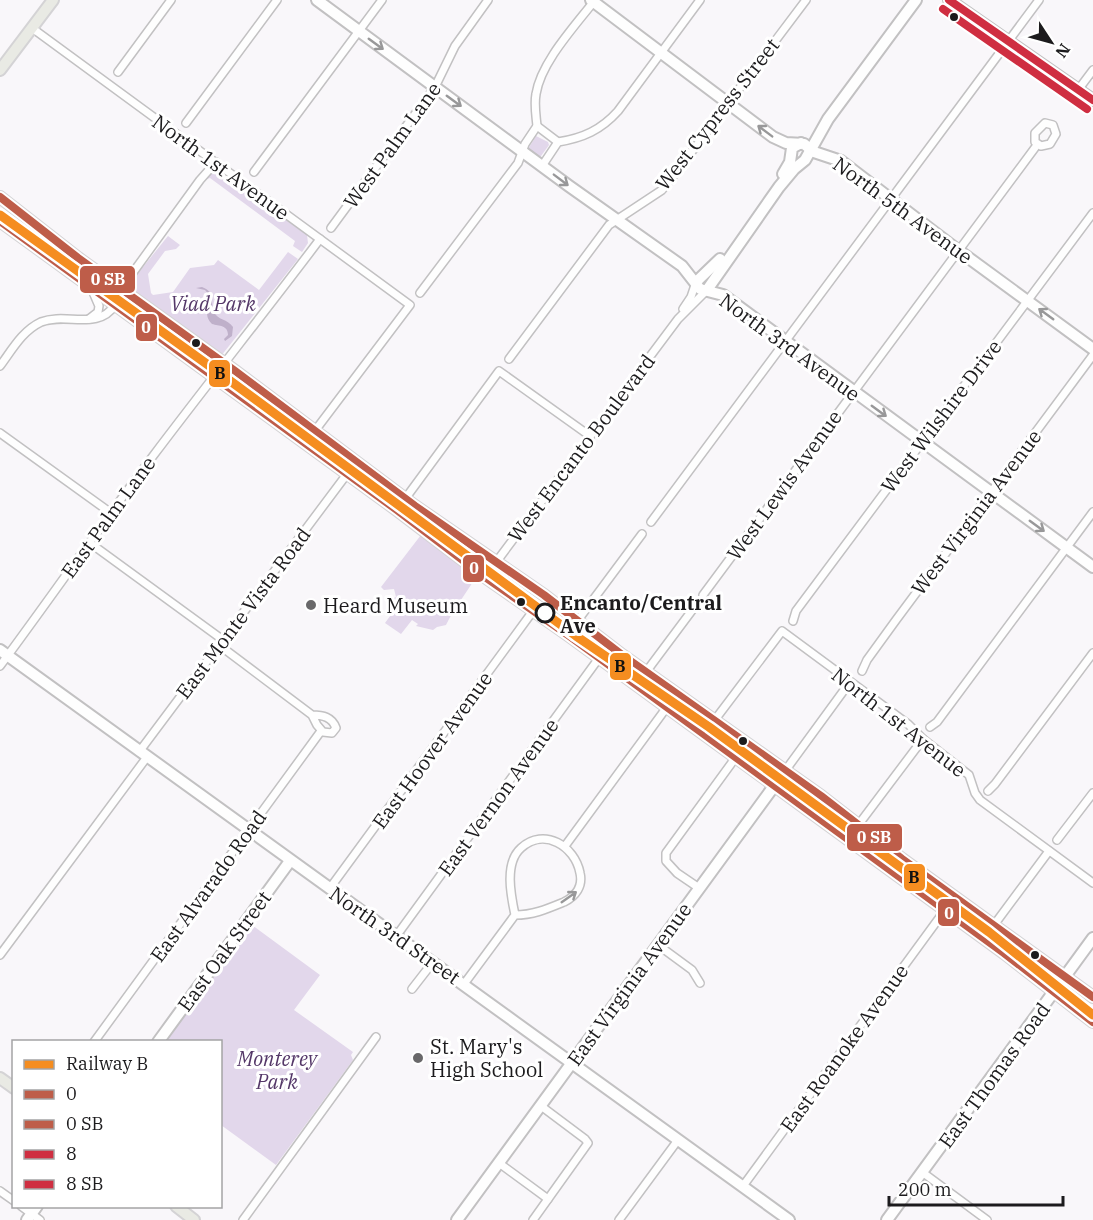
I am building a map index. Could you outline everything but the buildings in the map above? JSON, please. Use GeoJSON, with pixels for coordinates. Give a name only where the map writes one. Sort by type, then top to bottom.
{"type":"FeatureCollection","features":[{"type":"Feature","properties":{"kind":"main road"},"geometry":{"type":"LineString","coordinates":[[0,70],[52,0]]}},
{"type":"Feature","properties":{"kind":"main road"},"geometry":{"type":"LineString","coordinates":[[0,198],[177,329],[219,371],[347,474],[485,577],[736,757],[780,778],[859,824],[902,859],[1093,997]]}},
{"type":"Feature","properties":{"kind":"main road"},"geometry":{"type":"LineString","coordinates":[[0,221],[116,305],[314,432],[578,620],[714,721],[780,778],[945,910],[1055,990],[1093,1022]]}},
{"type":"Feature","properties":{"kind":"main road"},"geometry":{"type":"LineString","coordinates":[[116,305],[119,301],[133,302],[165,325],[177,329]]}},
{"type":"Feature","properties":{"kind":"main road"},"geometry":{"type":"LineString","coordinates":[[179,1208],[194,1220]]}},
{"type":"Feature","properties":{"kind":"street"},"geometry":{"type":"LineString","coordinates":[[118,72],[171,0]]}},
{"type":"Feature","properties":{"kind":"street"},"geometry":{"type":"LineString","coordinates":[[186,123],[277,0]]}},
{"type":"Feature","properties":{"kind":"street","name":"North 3rd Avenue"},"geometry":{"type":"LineString","coordinates":[[317,0],[522,152],[682,266],[700,289],[723,296],[1093,567]]}},
{"type":"Feature","properties":{"kind":"street"},"geometry":{"type":"LineString","coordinates":[[254,172],[382,0]]}},
{"type":"Feature","properties":{"kind":"street","name":"West Palm Lane"},"geometry":{"type":"LineString","coordinates":[[331,228],[435,87],[455,46],[488,0]]}},
{"type":"Feature","properties":{"kind":"street"},"geometry":{"type":"LineString","coordinates":[[542,166],[558,142],[582,137],[598,130],[609,121],[700,0]]}},
{"type":"Feature","properties":{"kind":"street","name":"West Cypress Street"},"geometry":{"type":"LineString","coordinates":[[509,359],[609,225],[662,190],[806,0]]}},
{"type":"Feature","properties":{"kind":"street","name":"West Encanto Boulevard"},"geometry":{"type":"LineString","coordinates":[[485,577],[678,320],[707,290],[779,187],[805,160],[804,146],[828,119],[916,0]]}},
{"type":"Feature","properties":{"kind":"street"},"geometry":{"type":"LineString","coordinates":[[949,0],[1093,100]]}},
{"type":"Feature","properties":{"kind":"street"},"geometry":{"type":"LineString","coordinates":[[651,522],[1039,0]]}},
{"type":"Feature","properties":{"kind":"street"},"geometry":{"type":"LineString","coordinates":[[420,293],[518,163],[525,144],[537,126],[535,106],[540,78],[547,64],[593,1]]}},
{"type":"Feature","properties":{"kind":"street","name":"North 5th Avenue"},"geometry":{"type":"LineString","coordinates":[[593,1],[777,139],[804,146],[841,161],[1093,349]]}},
{"type":"Feature","properties":{"kind":"street","name":"North 1st Avenue"},"geometry":{"type":"LineString","coordinates":[[32,28],[410,304],[314,432]]}},
{"type":"Feature","properties":{"kind":"street"},"geometry":{"type":"LineString","coordinates":[[1078,90],[1093,70]]}},
{"type":"Feature","properties":{"kind":"street","name":"West Encanto Boulevard"},"geometry":{"type":"LineString","coordinates":[[678,320],[691,297],[696,282],[721,259],[788,167],[791,150],[804,146],[819,135],[828,119]]}},
{"type":"Feature","properties":{"kind":"street"},"geometry":{"type":"LineString","coordinates":[[537,126],[558,142]]}},
{"type":"Feature","properties":{"kind":"street"},"geometry":{"type":"LineString","coordinates":[[819,135],[820,146],[828,156]]}},
{"type":"Feature","properties":{"kind":"street","name":"West Lewis Avenue"},"geometry":{"type":"LineString","coordinates":[[703,595],[1037,145]]}},
{"type":"Feature","properties":{"kind":"street"},"geometry":{"type":"LineString","coordinates":[[121,289],[200,180],[216,162]]}},
{"type":"Feature","properties":{"kind":"street","name":"West Wilshire Drive"},"geometry":{"type":"LineString","coordinates":[[793,621],[796,611],[1093,213]]}},
{"type":"Feature","properties":{"kind":"street"},"geometry":{"type":"LineString","coordinates":[[219,371],[320,239]]}},
{"type":"Feature","properties":{"kind":"street"},"geometry":{"type":"LineString","coordinates":[[86,283],[96,297],[99,306],[98,312],[88,319]]}},
{"type":"Feature","properties":{"kind":"street"},"geometry":{"type":"LineString","coordinates":[[0,366],[23,334],[32,327],[53,319],[88,319],[104,316],[116,305]]}},
{"type":"Feature","properties":{"kind":"street","name":"West Virginia Avenue"},"geometry":{"type":"LineString","coordinates":[[862,671],[879,644],[1093,355]]}},
{"type":"Feature","properties":{"kind":"street","name":"East Palm Lane"},"geometry":{"type":"LineString","coordinates":[[0,666],[4,653],[219,371]]}},
{"type":"Feature","properties":{"kind":"street"},"geometry":{"type":"LineString","coordinates":[[405,499],[499,371],[590,436]]}},
{"type":"Feature","properties":{"kind":"street"},"geometry":{"type":"LineString","coordinates":[[0,433],[111,513]]}},
{"type":"Feature","properties":{"kind":"street","name":"East Monte Vista Road"},"geometry":{"type":"LineString","coordinates":[[0,955],[221,643],[347,474]]}},
{"type":"Feature","properties":{"kind":"street"},"geometry":{"type":"LineString","coordinates":[[930,727],[944,712],[1093,513]]}},
{"type":"Feature","properties":{"kind":"street"},"geometry":{"type":"LineString","coordinates":[[578,620],[642,534]]}},
{"type":"Feature","properties":{"kind":"street"},"geometry":{"type":"LineString","coordinates":[[90,543],[312,715],[321,731]]}},
{"type":"Feature","properties":{"kind":"street"},"geometry":{"type":"LineString","coordinates":[[646,672],[696,605]]}},
{"type":"Feature","properties":{"kind":"street","name":"East Hoover Avenue"},"geometry":{"type":"LineString","coordinates":[[330,888],[533,611]]}},
{"type":"Feature","properties":{"kind":"street","name":"North 1st Avenue"},"geometry":{"type":"LineString","coordinates":[[714,721],[782,631],[908,724],[923,739],[969,775],[980,800],[1093,883]]}},
{"type":"Feature","properties":{"kind":"street","name":"North 3rd Street"},"geometry":{"type":"LineString","coordinates":[[4,653],[789,1220]]}},
{"type":"Feature","properties":{"kind":"street"},"geometry":{"type":"LineString","coordinates":[[988,791],[1093,653]]}},
{"type":"Feature","properties":{"kind":"street","name":"East Vernon Avenue"},"geometry":{"type":"LineString","coordinates":[[396,935],[599,658]]}},
{"type":"Feature","properties":{"kind":"street"},"geometry":{"type":"LineString","coordinates":[[780,778],[850,682]]}},
{"type":"Feature","properties":{"kind":"street"},"geometry":{"type":"LineString","coordinates":[[566,846],[667,707]]}},
{"type":"Feature","properties":{"kind":"street","name":"East Alvarado Road"},"geometry":{"type":"LineString","coordinates":[[95,1040],[321,731],[326,734],[332,733],[336,728],[333,721],[312,715]]}},
{"type":"Feature","properties":{"kind":"street"},"geometry":{"type":"LineString","coordinates":[[859,824],[923,739]]}},
{"type":"Feature","properties":{"kind":"street"},"geometry":{"type":"LineString","coordinates":[[699,888],[670,867],[666,861],[666,853],[736,757]]}},
{"type":"Feature","properties":{"kind":"street","name":"East Virginia Avenue"},"geometry":{"type":"LineString","coordinates":[[457,1220],[780,778]]}},
{"type":"Feature","properties":{"kind":"street"},"geometry":{"type":"LineString","coordinates":[[1057,840],[1093,793]]}},
{"type":"Feature","properties":{"kind":"street"},"geometry":{"type":"LineString","coordinates":[[464,984],[515,915],[510,880],[513,861],[520,848],[544,839],[566,846],[579,866],[582,879],[578,891],[570,899],[532,915],[515,915]]}},
{"type":"Feature","properties":{"kind":"street"},"geometry":{"type":"LineString","coordinates":[[994,925],[1049,851]]}},
{"type":"Feature","properties":{"kind":"street","name":"East Oak Street"},"geometry":{"type":"LineString","coordinates":[[159,1040],[290,861]]}},
{"type":"Feature","properties":{"kind":"street","name":"East Roanoke Avenue"},"geometry":{"type":"LineString","coordinates":[[743,1186],[945,910]]}},
{"type":"Feature","properties":{"kind":"street","name":"East Thomas Road"},"geometry":{"type":"LineString","coordinates":[[887,1220],[1093,938]]}},
{"type":"Feature","properties":{"kind":"street"},"geometry":{"type":"LineString","coordinates":[[657,945],[692,970],[700,983]]}},
{"type":"Feature","properties":{"kind":"street"},"geometry":{"type":"LineString","coordinates":[[412,989],[433,962]]}},
{"type":"Feature","properties":{"kind":"street"},"geometry":{"type":"LineString","coordinates":[[243,1220],[376,1037]]}},
{"type":"Feature","properties":{"kind":"street"},"geometry":{"type":"LineString","coordinates":[[533,1220],[588,1143],[541,1106]]}},
{"type":"Feature","properties":{"kind":"street"},"geometry":{"type":"LineString","coordinates":[[619,1220],[678,1140]]}},
{"type":"Feature","properties":{"kind":"street"},"geometry":{"type":"LineString","coordinates":[[499,1163],[548,1199]]}},
{"type":"Feature","properties":{"kind":"street"},"geometry":{"type":"LineString","coordinates":[[922,1172],[987,1220]]}},
{"type":"Feature","properties":{"kind":"green space"},"geometry":{"type":"Polygon","coordinates":[[[536,136],[548,142],[549,145],[538,157],[528,149],[536,136]]]}},
{"type":"Feature","properties":{"kind":"green space","name":"Viad Park"},"geometry":{"type":"Polygon","coordinates":[[[215,169],[307,235],[308,243],[302,252],[293,246],[295,241],[210,178],[204,180],[215,169]]]}},
{"type":"Feature","properties":{"kind":"green space","name":"Viad Park"},"geometry":{"type":"Polygon","coordinates":[[[168,236],[180,245],[176,249],[165,251],[148,274],[153,295],[173,292],[190,268],[214,265],[218,260],[259,290],[288,252],[298,259],[221,356],[126,288],[168,236]]]}},
{"type":"Feature","properties":{"kind":"green space"},"geometry":{"type":"Polygon","coordinates":[[[424,531],[478,572],[446,625],[433,630],[416,626],[418,624],[412,620],[401,634],[385,623],[396,608],[391,604],[387,605],[396,597],[394,589],[384,590],[381,587],[424,531]]]}},
{"type":"Feature","properties":{"kind":"green space","name":"Monterey Park"},"geometry":{"type":"Polygon","coordinates":[[[252,925],[320,975],[294,1010],[353,1052],[351,1055],[353,1060],[276,1165],[222,1126],[222,1040],[167,1040],[252,925]]]}},
{"type":"Feature","properties":{"kind":"shaded area"},"geometry":{"type":"Polygon","coordinates":[[[202,287],[212,295],[215,315],[233,327],[232,336],[225,341],[228,335],[226,329],[209,321],[207,311],[211,297],[205,290],[196,288],[202,287]]]}},
{"type":"Feature","properties":{"kind":"rail line","name":"B"},"geometry":{"type":"LineString","coordinates":[[0,215],[229,380],[576,636],[709,727],[989,932],[1093,1015]]}},
{"type":"Feature","properties":{"kind":"transit line","name":"8"},"geometry":{"type":"LineString","coordinates":[[949,0],[1093,100]]}},
{"type":"Feature","properties":{"kind":"transit line"},"geometry":{"type":"LineString","coordinates":[[943,9],[1087,109]]}},
{"type":"Feature","properties":{"kind":"transit line"},"geometry":{"type":"LineString","coordinates":[[0,197],[78,258],[235,371],[415,506],[544,595],[622,655],[821,796],[902,859],[1093,997]]}},
{"type":"Feature","properties":{"kind":"transit line","name":"0"},"geometry":{"type":"LineString","coordinates":[[0,221],[397,510],[485,577],[1004,953],[1093,1022]]}},
{"type":"Feature","properties":{"kind":"place","name":"Heard Museum"},"geometry":{"type":"Point","coordinates":[311,605]}},
{"type":"Feature","properties":{"kind":"place","name":"Encanto/Central Ave"},"geometry":{"type":"Point","coordinates":[545,613]}},
{"type":"Feature","properties":{"kind":"place","name":"St. Mary's High School"},"geometry":{"type":"Point","coordinates":[418,1058]}}]}
